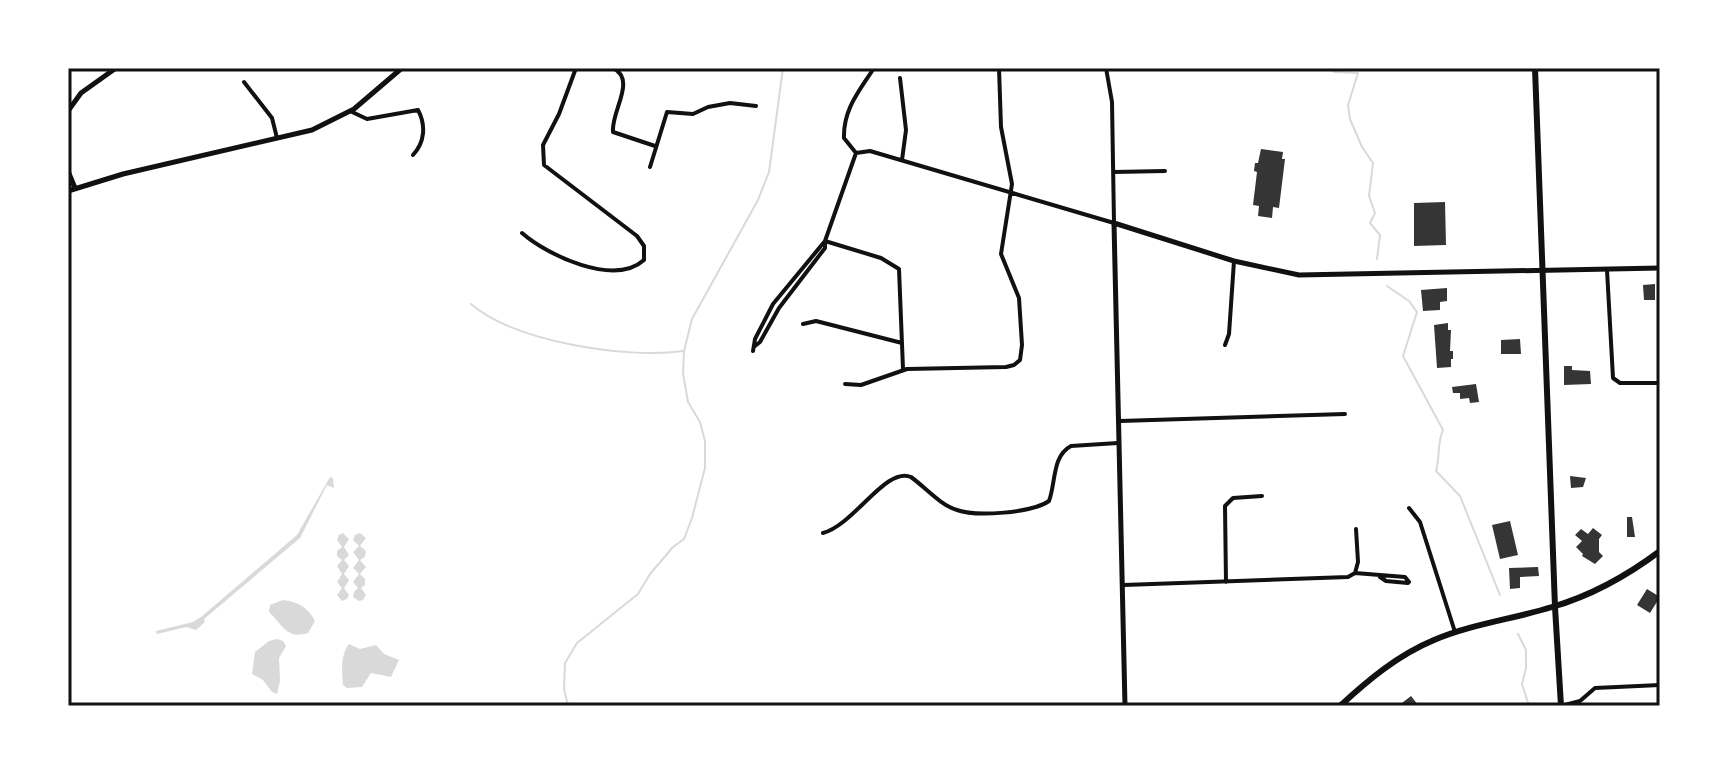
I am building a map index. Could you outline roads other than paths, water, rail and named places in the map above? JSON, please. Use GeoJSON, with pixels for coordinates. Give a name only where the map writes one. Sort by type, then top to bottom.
{"type":"FeatureCollection","features":[{"type":"Feature","properties":{"kind":"main road"},"geometry":{"type":"LineString","coordinates":[[1535,68],[1561,706]]}},
{"type":"Feature","properties":{"kind":"main road"},"geometry":{"type":"LineString","coordinates":[[1340,706],[1401,657],[1429,642],[1455,632],[1555,607],[1622,576],[1660,551]]}},
{"type":"Feature","properties":{"kind":"street"},"geometry":{"type":"LineString","coordinates":[[68,111],[81,93],[116,68]]}},
{"type":"Feature","properties":{"kind":"street"},"geometry":{"type":"LineString","coordinates":[[68,191],[312,130],[350,111],[402,68]]}},
{"type":"Feature","properties":{"kind":"street"},"geometry":{"type":"LineString","coordinates":[[522,233],[561,257],[598,269],[618,271],[636,266],[644,260],[644,246],[637,236],[544,165],[543,145],[559,114],[576,68]]}},
{"type":"Feature","properties":{"kind":"street"},"geometry":{"type":"LineString","coordinates":[[613,68],[621,73],[625,82],[613,132],[655,146]]}},
{"type":"Feature","properties":{"kind":"street"},"geometry":{"type":"LineString","coordinates":[[856,153],[845,140],[844,129],[853,99],[874,68]]}},
{"type":"Feature","properties":{"kind":"street"},"geometry":{"type":"LineString","coordinates":[[845,384],[861,385],[903,369],[1006,367],[1016,364],[1022,351],[1019,298],[1001,254],[1001,240],[1012,193],[1001,127],[999,68]]}},
{"type":"Feature","properties":{"kind":"street"},"geometry":{"type":"LineString","coordinates":[[1109,69],[1121,443],[1125,706]]}},
{"type":"Feature","properties":{"kind":"street"},"geometry":{"type":"LineString","coordinates":[[900,78],[906,136],[902,160]]}},
{"type":"Feature","properties":{"kind":"street"},"geometry":{"type":"LineString","coordinates":[[244,82],[272,118],[277,138]]}},
{"type":"Feature","properties":{"kind":"street"},"geometry":{"type":"LineString","coordinates":[[650,167],[663,118],[669,111],[693,114],[708,107],[730,103],[756,106]]}},
{"type":"Feature","properties":{"kind":"street"},"geometry":{"type":"LineString","coordinates":[[350,111],[367,119],[412,109],[419,112],[423,138],[413,155]]}},
{"type":"Feature","properties":{"kind":"street"},"geometry":{"type":"LineString","coordinates":[[856,153],[870,151],[902,160],[1282,273],[1321,276],[1660,268]]}},
{"type":"Feature","properties":{"kind":"street"},"geometry":{"type":"LineString","coordinates":[[754,348],[779,308],[825,248],[856,153]]}},
{"type":"Feature","properties":{"kind":"street"},"geometry":{"type":"LineString","coordinates":[[68,171],[75,188]]}},
{"type":"Feature","properties":{"kind":"street"},"geometry":{"type":"LineString","coordinates":[[1114,172],[1165,171]]}},
{"type":"Feature","properties":{"kind":"street"},"geometry":{"type":"LineString","coordinates":[[825,241],[881,258],[898,267],[901,278],[903,369]]}},
{"type":"Feature","properties":{"kind":"street"},"geometry":{"type":"LineString","coordinates":[[1225,345],[1229,334],[1234,261]]}},
{"type":"Feature","properties":{"kind":"street"},"geometry":{"type":"LineString","coordinates":[[1607,270],[1612,373],[1617,381],[1630,384],[1660,383]]}},
{"type":"Feature","properties":{"kind":"street"},"geometry":{"type":"LineString","coordinates":[[803,324],[816,321],[902,343]]}},
{"type":"Feature","properties":{"kind":"street"},"geometry":{"type":"LineString","coordinates":[[1120,421],[1345,414]]}},
{"type":"Feature","properties":{"kind":"street"},"geometry":{"type":"LineString","coordinates":[[823,533],[842,525],[884,485],[902,474],[911,477],[958,511],[977,513],[1038,507],[1049,501],[1057,462],[1064,449],[1121,443]]}},
{"type":"Feature","properties":{"kind":"street"},"geometry":{"type":"LineString","coordinates":[[1226,582],[1225,511],[1228,503],[1239,497],[1262,496]]}},
{"type":"Feature","properties":{"kind":"street"},"geometry":{"type":"LineString","coordinates":[[1409,508],[1420,522],[1455,632]]}},
{"type":"Feature","properties":{"kind":"street"},"geometry":{"type":"LineString","coordinates":[[1355,573],[1358,562],[1356,529]]}},
{"type":"Feature","properties":{"kind":"street"},"geometry":{"type":"LineString","coordinates":[[1124,585],[1348,577],[1355,573],[1405,577],[1409,582],[1402,584],[1380,577]]}},
{"type":"Feature","properties":{"kind":"street"},"geometry":{"type":"LineString","coordinates":[[1561,706],[1580,701],[1595,688],[1660,685]]}},
{"type":"Feature","properties":{"kind":"waterway"},"geometry":{"type":"LineString","coordinates":[[568,706],[564,689],[565,663],[577,643],[638,594],[650,574],[684,539],[692,518],[705,468],[705,441],[700,422],[688,402],[683,373],[684,351],[692,319],[758,200],[769,172],[783,68]]}},
{"type":"Feature","properties":{"kind":"waterway"},"geometry":{"type":"LineString","coordinates":[[1330,68],[1334,72],[1358,73],[1348,105],[1350,119],[1362,147],[1373,163],[1369,196],[1375,213],[1370,223],[1380,235],[1377,259]]}},
{"type":"Feature","properties":{"kind":"waterway"},"geometry":{"type":"LineString","coordinates":[[1387,286],[1409,301],[1417,312],[1403,356],[1443,430],[1436,471],[1460,496],[1500,595]]}},
{"type":"Feature","properties":{"kind":"waterway"},"geometry":{"type":"LineString","coordinates":[[471,304],[515,328],[572,345],[632,352],[683,351]]}},
{"type":"Feature","properties":{"kind":"waterway"},"geometry":{"type":"LineString","coordinates":[[1518,634],[1526,650],[1522,684],[1529,706]]}}]}
